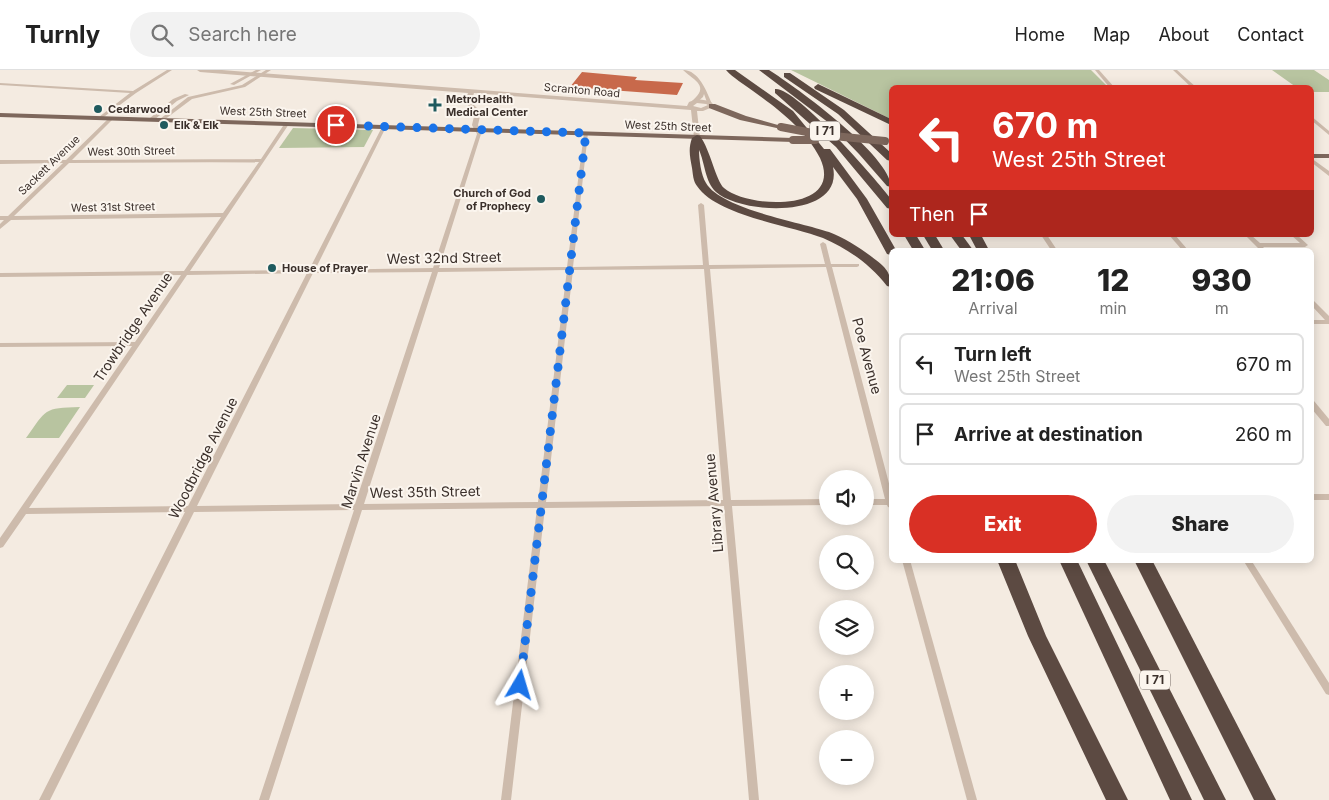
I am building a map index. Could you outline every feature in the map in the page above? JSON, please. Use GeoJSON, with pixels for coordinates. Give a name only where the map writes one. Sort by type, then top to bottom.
{"type":"FeatureCollection","features":[{"type":"Feature","properties":{"kind":"highway"},"geometry":{"type":"LineString","coordinates":[[725,70],[756,88]]}},
{"type":"Feature","properties":{"kind":"highway"},"geometry":{"type":"LineString","coordinates":[[730,70],[782,107],[826,150],[850,182],[889,249]]}},
{"type":"Feature","properties":{"kind":"highway","name":"I 71"},"geometry":{"type":"LineString","coordinates":[[746,70],[796,104],[823,128],[859,165],[889,203]]}},
{"type":"Feature","properties":{"kind":"highway","name":"I 71"},"geometry":{"type":"LineString","coordinates":[[763,70],[838,127],[889,182]]}},
{"type":"Feature","properties":{"kind":"highway"},"geometry":{"type":"LineString","coordinates":[[778,70],[841,112],[889,156]]}},
{"type":"Feature","properties":{"kind":"highway"},"geometry":{"type":"LineString","coordinates":[[784,70],[889,121]]}},
{"type":"Feature","properties":{"kind":"highway"},"geometry":{"type":"LineString","coordinates":[[782,107],[808,134],[829,171],[829,184],[824,192],[804,201],[763,204],[750,203],[727,195],[715,184],[705,148],[697,138],[693,148],[702,185],[712,195],[728,204],[808,229],[839,241],[865,257],[889,281]]}},
{"type":"Feature","properties":{"kind":"highway"},"geometry":{"type":"LineString","coordinates":[[911,237],[918,248]]}},
{"type":"Feature","properties":{"kind":"highway"},"geometry":{"type":"LineString","coordinates":[[930,237],[937,248]]}},
{"type":"Feature","properties":{"kind":"highway"},"geometry":{"type":"LineString","coordinates":[[957,237],[966,248]]}},
{"type":"Feature","properties":{"kind":"highway"},"geometry":{"type":"LineString","coordinates":[[1007,563],[1037,636],[1116,800]]}},
{"type":"Feature","properties":{"kind":"highway","name":"I 71"},"geometry":{"type":"LineString","coordinates":[[1069,563],[1181,800]]}},
{"type":"Feature","properties":{"kind":"highway","name":"I 71"},"geometry":{"type":"LineString","coordinates":[[1096,563],[1215,800]]}},
{"type":"Feature","properties":{"kind":"highway"},"geometry":{"type":"LineString","coordinates":[[1145,563],[1265,800]]}},
{"type":"Feature","properties":{"kind":"main road"},"geometry":{"type":"LineString","coordinates":[[710,106],[781,127],[818,135],[888,141]]}},
{"type":"Feature","properties":{"kind":"main road","name":"West 25th Street"},"geometry":{"type":"LineString","coordinates":[[0,114],[697,138],[888,141]]}},
{"type":"Feature","properties":{"kind":"main road"},"geometry":{"type":"LineString","coordinates":[[1314,157],[1329,156]]}},
{"type":"Feature","properties":{"kind":"street"},"geometry":{"type":"LineString","coordinates":[[101,118],[134,92],[170,70]]}},
{"type":"Feature","properties":{"kind":"street","name":"Scranton Road"},"geometry":{"type":"LineString","coordinates":[[200,70],[253,74],[261,72],[664,106],[710,106]]}},
{"type":"Feature","properties":{"kind":"street"},"geometry":{"type":"LineString","coordinates":[[162,120],[185,100],[243,86],[261,72],[269,70]]}},
{"type":"Feature","properties":{"kind":"street"},"geometry":{"type":"LineString","coordinates":[[685,70],[699,81],[710,106],[697,122]]}},
{"type":"Feature","properties":{"kind":"street"},"geometry":{"type":"LineString","coordinates":[[1097,70],[1110,85]]}},
{"type":"Feature","properties":{"kind":"street"},"geometry":{"type":"LineString","coordinates":[[1175,70],[1192,85]]}},
{"type":"Feature","properties":{"kind":"street"},"geometry":{"type":"LineString","coordinates":[[152,119],[177,99],[193,93],[236,83],[253,74]]}},
{"type":"Feature","properties":{"kind":"street"},"geometry":{"type":"LineString","coordinates":[[0,84],[134,92]]}},
{"type":"Feature","properties":{"kind":"street"},"geometry":{"type":"LineString","coordinates":[[697,138],[697,122],[693,106],[701,96],[703,88]]}},
{"type":"Feature","properties":{"kind":"street"},"geometry":{"type":"LineString","coordinates":[[472,91],[468,102],[478,112],[474,125],[477,130]]}},
{"type":"Feature","properties":{"kind":"street"},"geometry":{"type":"LineString","coordinates":[[177,99],[185,100]]}},
{"type":"Feature","properties":{"kind":"street","name":"Sackett Avenue"},"geometry":{"type":"LineString","coordinates":[[0,227],[112,118]]}},
{"type":"Feature","properties":{"kind":"street"},"geometry":{"type":"LineString","coordinates":[[1314,120],[1329,134]]}},
{"type":"Feature","properties":{"kind":"street","name":"Trowbridge Avenue"},"geometry":{"type":"LineString","coordinates":[[0,545],[226,215],[286,124]]}},
{"type":"Feature","properties":{"kind":"street","name":"Woodbridge Avenue"},"geometry":{"type":"LineString","coordinates":[[44,800],[384,127]]}},
{"type":"Feature","properties":{"kind":"street","name":"Marvin Avenue"},"geometry":{"type":"LineString","coordinates":[[264,800],[479,134],[477,130]]}},
{"type":"Feature","properties":{"kind":"street"},"geometry":{"type":"LineString","coordinates":[[506,800],[586,133]]}},
{"type":"Feature","properties":{"kind":"street","name":"West 30th Street"},"geometry":{"type":"LineString","coordinates":[[0,162],[262,160]]}},
{"type":"Feature","properties":{"kind":"street"},"geometry":{"type":"LineString","coordinates":[[1314,160],[1329,174]]}},
{"type":"Feature","properties":{"kind":"street","name":"Library Avenue"},"geometry":{"type":"LineString","coordinates":[[702,205],[754,800]]}},
{"type":"Feature","properties":{"kind":"street","name":"West 31st Street"},"geometry":{"type":"LineString","coordinates":[[0,218],[226,215]]}},
{"type":"Feature","properties":{"kind":"street"},"geometry":{"type":"LineString","coordinates":[[1045,237],[1053,248]]}},
{"type":"Feature","properties":{"kind":"street"},"geometry":{"type":"LineString","coordinates":[[1174,237],[1183,248]]}},
{"type":"Feature","properties":{"kind":"street"},"geometry":{"type":"LineString","coordinates":[[1250,237],[1261,248]]}},
{"type":"Feature","properties":{"kind":"street"},"geometry":{"type":"LineString","coordinates":[[1258,245],[1305,245],[1296,237]]}},
{"type":"Feature","properties":{"kind":"street","name":"Poe Avenue"},"geometry":{"type":"LineString","coordinates":[[823,244],[889,495]]}},
{"type":"Feature","properties":{"kind":"street","name":"West 32nd Street"},"geometry":{"type":"LineString","coordinates":[[0,276],[186,272],[569,270],[857,265]]}},
{"type":"Feature","properties":{"kind":"street"},"geometry":{"type":"LineString","coordinates":[[1314,305],[1329,321]]}},
{"type":"Feature","properties":{"kind":"street"},"geometry":{"type":"LineString","coordinates":[[1314,322],[1329,321]]}},
{"type":"Feature","properties":{"kind":"street"},"geometry":{"type":"LineString","coordinates":[[0,345],[138,344]]}},
{"type":"Feature","properties":{"kind":"street"},"geometry":{"type":"LineString","coordinates":[[1314,406],[1329,424]]}},
{"type":"Feature","properties":{"kind":"street"},"geometry":{"type":"LineString","coordinates":[[1314,497],[1329,497]]}},
{"type":"Feature","properties":{"kind":"street","name":"West 35th Street"},"geometry":{"type":"LineString","coordinates":[[24,511],[819,502]]}},
{"type":"Feature","properties":{"kind":"street"},"geometry":{"type":"LineString","coordinates":[[874,502],[889,503]]}},
{"type":"Feature","properties":{"kind":"street"},"geometry":{"type":"LineString","coordinates":[[907,563],[972,800]]}},
{"type":"Feature","properties":{"kind":"street"},"geometry":{"type":"LineString","coordinates":[[1249,563],[1329,691]]}},
{"type":"Feature","properties":{"kind":"green space"},"geometry":{"type":"Polygon","coordinates":[[[791,70],[1091,70],[1106,85],[889,85],[889,118],[791,70]]]}},
{"type":"Feature","properties":{"kind":"green space"},"geometry":{"type":"Polygon","coordinates":[[[1272,70],[1314,70],[1329,80],[1329,92],[1314,92],[1314,85],[1293,85],[1272,70]]]}},
{"type":"Feature","properties":{"kind":"green space"},"geometry":{"type":"Polygon","coordinates":[[[293,128],[373,130],[364,147],[279,148],[293,128]]]}},
{"type":"Feature","properties":{"kind":"green space"},"geometry":{"type":"Polygon","coordinates":[[[67,385],[94,385],[85,398],[57,398],[67,385]]]}},
{"type":"Feature","properties":{"kind":"green space"},"geometry":{"type":"Polygon","coordinates":[[[80,407],[59,438],[26,438],[47,412],[59,408],[80,407]]]}},
{"type":"Feature","properties":{"kind":"building"},"geometry":{"type":"Polygon","coordinates":[[[582,72],[637,77],[635,80],[683,83],[677,95],[570,87],[582,72]]]}},
{"type":"Feature","properties":{"kind":"place","name":"MetroHealth Medical Center"},"geometry":{"type":"Point","coordinates":[435,105]}},
{"type":"Feature","properties":{"kind":"place","name":"Cedarwood"},"geometry":{"type":"Point","coordinates":[98,109]}},
{"type":"Feature","properties":{"kind":"place","name":"Elk & Elk"},"geometry":{"type":"Point","coordinates":[164,125]}},
{"type":"Feature","properties":{"kind":"place","name":"Church of God of Prophecy"},"geometry":{"type":"Point","coordinates":[541,199]}},
{"type":"Feature","properties":{"kind":"place","name":"House of Prayer"},"geometry":{"type":"Point","coordinates":[272,268]}},
{"type":"Feature","properties":{"kind":"route"},"geometry":{"type":"LineString","coordinates":[[336,125],[586,133],[544,498],[520,685]]}}]}
